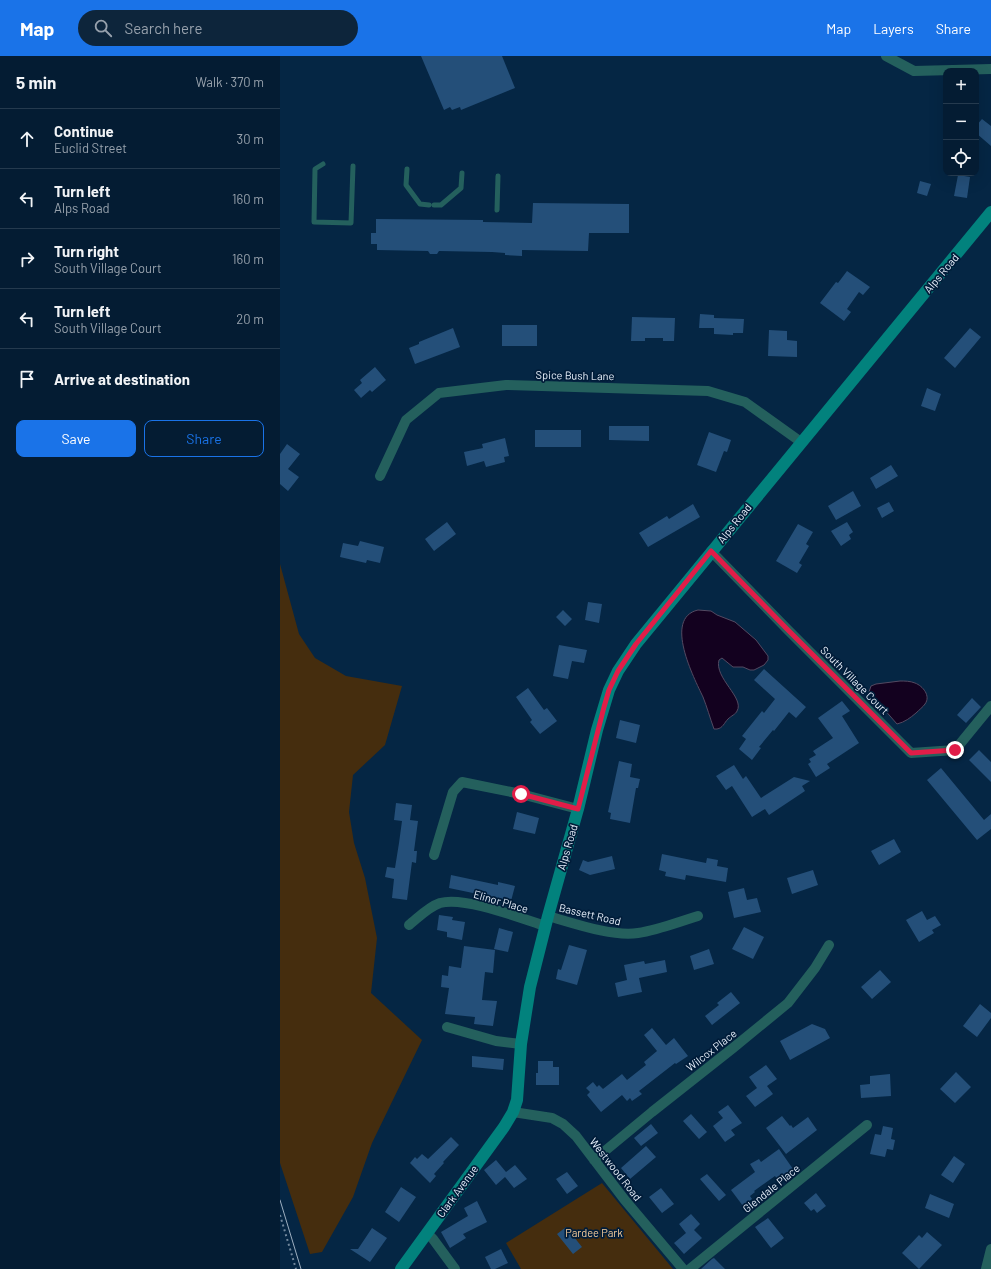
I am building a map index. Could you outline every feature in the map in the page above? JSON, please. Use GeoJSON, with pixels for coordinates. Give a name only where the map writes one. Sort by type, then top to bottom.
{"type":"FeatureCollection","features":[{"type":"Feature","properties":{"kind":"street"},"geometry":{"type":"LineString","coordinates":[[886,56],[914,71],[991,69]]}},
{"type":"Feature","properties":{"kind":"street","name":"Alps Road"},"geometry":{"type":"LineString","coordinates":[[513,1112],[517,1100],[521,1044],[530,987],[546,921],[578,809],[604,707],[609,690],[618,671],[636,644],[711,551],[991,212]]}},
{"type":"Feature","properties":{"kind":"street","name":"Spice Bush Lane"},"geometry":{"type":"LineString","coordinates":[[380,476],[406,420],[439,393],[506,385],[708,391],[745,402],[801,442]]}},
{"type":"Feature","properties":{"kind":"street","name":"South Village Court"},"geometry":{"type":"LineString","coordinates":[[711,551],[911,753],[955,750],[991,706]]}},
{"type":"Feature","properties":{"kind":"street"},"geometry":{"type":"LineString","coordinates":[[434,855],[453,792],[462,782],[521,794],[578,809]]}},
{"type":"Feature","properties":{"kind":"street","name":"Elinor Place"},"geometry":{"type":"LineString","coordinates":[[409,925],[430,908],[439,904],[450,902],[471,904],[546,921]]}},
{"type":"Feature","properties":{"kind":"street","name":"Bassett Road"},"geometry":{"type":"LineString","coordinates":[[546,921],[584,926],[625,934],[638,933],[698,916]]}},
{"type":"Feature","properties":{"kind":"street","name":"Wilcox Place"},"geometry":{"type":"LineString","coordinates":[[594,1160],[788,1003],[815,968],[829,945]]}},
{"type":"Feature","properties":{"kind":"street"},"geometry":{"type":"LineString","coordinates":[[447,1027],[496,1041],[521,1044]]}},
{"type":"Feature","properties":{"kind":"street","name":"Westwood Road"},"geometry":{"type":"LineString","coordinates":[[513,1112],[552,1118],[563,1124],[576,1136],[624,1199],[683,1269]]}},
{"type":"Feature","properties":{"kind":"street","name":"Clark Avenue"},"geometry":{"type":"LineString","coordinates":[[401,1269],[504,1127],[513,1112]]}},
{"type":"Feature","properties":{"kind":"street","name":"Glendale Place"},"geometry":{"type":"LineString","coordinates":[[690,1269],[867,1125]]}},
{"type":"Feature","properties":{"kind":"street"},"geometry":{"type":"LineString","coordinates":[[427,1233],[455,1269]]}},
{"type":"Feature","properties":{"kind":"street"},"geometry":{"type":"LineString","coordinates":[[986,1269],[991,1249]]}},
{"type":"Feature","properties":{"kind":"lane"},"geometry":{"type":"LineString","coordinates":[[323,164],[315,169],[314,222],[351,223],[353,166]]}},
{"type":"Feature","properties":{"kind":"lane"},"geometry":{"type":"LineString","coordinates":[[407,169],[406,185],[420,204],[432,205],[441,205],[461,188],[462,172]]}},
{"type":"Feature","properties":{"kind":"lane"},"geometry":{"type":"LineString","coordinates":[[497,210],[498,176]]}},
{"type":"Feature","properties":{"kind":"path"},"geometry":{"type":"LineString","coordinates":[[280,1214],[296,1269]]}},
{"type":"Feature","properties":{"kind":"green space"},"geometry":{"type":"Polygon","coordinates":[[[280,564],[299,634],[315,658],[346,676],[402,686],[385,745],[353,775],[349,812],[354,843],[365,878],[377,938],[371,993],[422,1040],[372,1143],[353,1197],[322,1252],[310,1254],[280,1163],[280,564]]]}},
{"type":"Feature","properties":{"kind":"green space","name":"Pardee Park"},"geometry":{"type":"Polygon","coordinates":[[[602,1183],[673,1269],[521,1269],[506,1243],[602,1183]]]}},
{"type":"Feature","properties":{"kind":"shaded area"},"geometry":{"type":"Polygon","coordinates":[[[698,610],[711,611],[735,622],[756,640],[768,656],[768,660],[764,665],[754,670],[743,667],[733,667],[722,658],[719,660],[721,674],[734,694],[738,706],[736,713],[717,729],[714,729],[684,649],[682,636],[683,624],[688,615],[698,610]]]}},
{"type":"Feature","properties":{"kind":"shaded area"},"geometry":{"type":"Polygon","coordinates":[[[900,681],[918,684],[927,695],[927,701],[907,720],[897,724],[869,692],[871,686],[876,684],[900,681]]]}},
{"type":"Feature","properties":{"kind":"building"},"geometry":{"type":"Polygon","coordinates":[[[421,56],[502,56],[515,88],[461,110],[460,107],[452,110],[450,107],[444,110],[421,56]]]}},
{"type":"Feature","properties":{"kind":"building"},"geometry":{"type":"Polygon","coordinates":[[[982,119],[991,126],[991,146],[979,136],[979,122],[982,119]]]}},
{"type":"Feature","properties":{"kind":"building"},"geometry":{"type":"Polygon","coordinates":[[[958,176],[970,177],[967,198],[954,196],[958,176]]]}},
{"type":"Feature","properties":{"kind":"building"},"geometry":{"type":"Polygon","coordinates":[[[920,181],[931,184],[927,196],[917,193],[920,181]]]}},
{"type":"Feature","properties":{"kind":"building"},"geometry":{"type":"Polygon","coordinates":[[[533,203],[629,204],[629,233],[589,233],[588,251],[522,250],[522,256],[505,255],[505,253],[492,252],[439,251],[437,254],[430,254],[428,251],[377,250],[377,244],[371,244],[371,233],[376,233],[376,219],[483,220],[483,222],[532,223],[533,203]]]}},
{"type":"Feature","properties":{"kind":"building"},"geometry":{"type":"Polygon","coordinates":[[[847,271],[870,287],[863,295],[859,292],[847,309],[851,312],[844,321],[820,303],[836,282],[838,283],[847,271]]]}},
{"type":"Feature","properties":{"kind":"building"},"geometry":{"type":"Polygon","coordinates":[[[700,314],[714,315],[714,318],[744,319],[743,333],[733,333],[733,335],[714,334],[714,328],[699,328],[700,314]]]}},
{"type":"Feature","properties":{"kind":"building"},"geometry":{"type":"Polygon","coordinates":[[[632,317],[675,318],[674,341],[663,341],[663,338],[645,338],[645,341],[631,341],[632,317]]]}},
{"type":"Feature","properties":{"kind":"building"},"geometry":{"type":"Polygon","coordinates":[[[502,325],[537,325],[537,346],[502,346],[502,325]]]}},
{"type":"Feature","properties":{"kind":"building"},"geometry":{"type":"Polygon","coordinates":[[[453,328],[460,347],[415,364],[409,348],[419,344],[419,342],[453,328]]]}},
{"type":"Feature","properties":{"kind":"building"},"geometry":{"type":"Polygon","coordinates":[[[970,328],[981,337],[955,368],[944,358],[970,328]]]}},
{"type":"Feature","properties":{"kind":"building"},"geometry":{"type":"Polygon","coordinates":[[[769,330],[787,331],[787,340],[797,341],[797,357],[768,356],[769,330]]]}},
{"type":"Feature","properties":{"kind":"building"},"geometry":{"type":"Polygon","coordinates":[[[375,367],[386,380],[372,392],[370,390],[361,398],[354,390],[362,383],[360,380],[375,367]]]}},
{"type":"Feature","properties":{"kind":"building"},"geometry":{"type":"Polygon","coordinates":[[[927,388],[941,394],[935,411],[921,406],[927,388]]]}},
{"type":"Feature","properties":{"kind":"building"},"geometry":{"type":"Polygon","coordinates":[[[609,426],[649,426],[649,441],[609,440],[609,426]]]}},
{"type":"Feature","properties":{"kind":"building"},"geometry":{"type":"Polygon","coordinates":[[[535,430],[581,430],[581,447],[535,447],[535,430]]]}},
{"type":"Feature","properties":{"kind":"building"},"geometry":{"type":"Polygon","coordinates":[[[709,432],[731,440],[727,452],[724,451],[716,472],[697,465],[709,432]]]}},
{"type":"Feature","properties":{"kind":"building"},"geometry":{"type":"Polygon","coordinates":[[[505,438],[509,456],[504,457],[505,462],[486,467],[484,461],[467,466],[464,452],[483,448],[482,444],[505,438]]]}},
{"type":"Feature","properties":{"kind":"building"},"geometry":{"type":"Polygon","coordinates":[[[287,444],[300,454],[288,469],[299,477],[288,491],[280,484],[280,454],[287,444]]]}},
{"type":"Feature","properties":{"kind":"building"},"geometry":{"type":"Polygon","coordinates":[[[891,465],[898,476],[876,489],[870,478],[891,465]]]}},
{"type":"Feature","properties":{"kind":"building"},"geometry":{"type":"Polygon","coordinates":[[[853,491],[861,506],[836,520],[828,506],[853,491]]]}},
{"type":"Feature","properties":{"kind":"building"},"geometry":{"type":"Polygon","coordinates":[[[889,502],[894,511],[882,518],[877,508],[889,502]]]}},
{"type":"Feature","properties":{"kind":"building"},"geometry":{"type":"Polygon","coordinates":[[[693,504],[700,517],[648,547],[639,533],[667,516],[669,519],[693,504]]]}},
{"type":"Feature","properties":{"kind":"building"},"geometry":{"type":"Polygon","coordinates":[[[447,522],[456,534],[434,551],[425,539],[447,522]]]}},
{"type":"Feature","properties":{"kind":"building"},"geometry":{"type":"Polygon","coordinates":[[[847,522],[853,532],[849,535],[851,539],[841,546],[831,531],[847,522]]]}},
{"type":"Feature","properties":{"kind":"building"},"geometry":{"type":"Polygon","coordinates":[[[798,524],[813,532],[806,544],[809,546],[799,563],[802,565],[797,573],[776,561],[798,524]]]}},
{"type":"Feature","properties":{"kind":"building"},"geometry":{"type":"Polygon","coordinates":[[[360,541],[384,547],[380,563],[367,560],[366,563],[340,557],[343,543],[358,546],[360,541]]]}},
{"type":"Feature","properties":{"kind":"building"},"geometry":{"type":"Polygon","coordinates":[[[588,602],[602,604],[599,623],[585,620],[588,602]]]}},
{"type":"Feature","properties":{"kind":"building"},"geometry":{"type":"Polygon","coordinates":[[[563,610],[572,619],[565,626],[556,617],[563,610]]]}},
{"type":"Feature","properties":{"kind":"building"},"geometry":{"type":"Polygon","coordinates":[[[559,645],[587,650],[584,663],[572,661],[568,679],[553,676],[559,645]]]}},
{"type":"Feature","properties":{"kind":"building"},"geometry":{"type":"Polygon","coordinates":[[[764,669],[806,707],[796,718],[789,712],[759,747],[761,748],[752,760],[739,749],[746,739],[742,736],[762,711],[764,713],[775,699],[754,680],[764,669]]]}},
{"type":"Feature","properties":{"kind":"building"},"geometry":{"type":"Polygon","coordinates":[[[528,688],[544,710],[547,708],[557,721],[540,734],[530,722],[532,720],[516,697],[528,688]]]}},
{"type":"Feature","properties":{"kind":"building"},"geometry":{"type":"Polygon","coordinates":[[[972,698],[981,707],[966,723],[957,715],[972,698]]]}},
{"type":"Feature","properties":{"kind":"building"},"geometry":{"type":"Polygon","coordinates":[[[842,701],[850,711],[842,716],[859,743],[827,764],[830,768],[816,777],[808,764],[811,762],[809,759],[816,755],[813,751],[833,738],[818,718],[842,701]]]}},
{"type":"Feature","properties":{"kind":"building"},"geometry":{"type":"Polygon","coordinates":[[[620,720],[640,725],[636,743],[616,738],[620,720]]]}},
{"type":"Feature","properties":{"kind":"building"},"geometry":{"type":"Polygon","coordinates":[[[979,750],[991,762],[991,782],[969,760],[979,750]]]}},
{"type":"Feature","properties":{"kind":"building"},"geometry":{"type":"Polygon","coordinates":[[[619,761],[632,764],[630,777],[640,779],[638,788],[636,788],[630,823],[610,819],[611,813],[608,812],[619,761]]]}},
{"type":"Feature","properties":{"kind":"building"},"geometry":{"type":"Polygon","coordinates":[[[734,765],[743,779],[746,776],[761,798],[794,777],[810,781],[802,786],[805,791],[769,815],[765,809],[752,817],[732,786],[726,790],[716,776],[734,765]]]}},
{"type":"Feature","properties":{"kind":"building"},"geometry":{"type":"Polygon","coordinates":[[[941,768],[984,820],[991,814],[991,829],[977,840],[927,780],[941,768]]]}},
{"type":"Feature","properties":{"kind":"building"},"geometry":{"type":"Polygon","coordinates":[[[396,803],[412,805],[410,820],[418,821],[414,851],[417,851],[416,863],[412,862],[407,900],[392,898],[394,879],[385,877],[387,867],[395,868],[399,843],[402,821],[394,820],[396,803]]]}},
{"type":"Feature","properties":{"kind":"building"},"geometry":{"type":"Polygon","coordinates":[[[517,812],[539,818],[535,834],[513,829],[517,812]]]}},
{"type":"Feature","properties":{"kind":"building"},"geometry":{"type":"Polygon","coordinates":[[[894,839],[901,852],[879,865],[871,851],[894,839]]]}},
{"type":"Feature","properties":{"kind":"building"},"geometry":{"type":"Polygon","coordinates":[[[662,854],[706,863],[707,858],[718,860],[717,866],[728,868],[726,882],[686,875],[685,880],[665,876],[666,872],[659,870],[662,854]]]}},
{"type":"Feature","properties":{"kind":"building"},"geometry":{"type":"Polygon","coordinates":[[[612,856],[615,869],[590,875],[579,870],[583,860],[588,862],[612,856]]]}},
{"type":"Feature","properties":{"kind":"building"},"geometry":{"type":"Polygon","coordinates":[[[813,870],[818,885],[792,894],[787,878],[813,870]]]}},
{"type":"Feature","properties":{"kind":"building"},"geometry":{"type":"Polygon","coordinates":[[[451,875],[498,885],[498,882],[515,886],[511,901],[449,888],[451,875]]]}},
{"type":"Feature","properties":{"kind":"building"},"geometry":{"type":"Polygon","coordinates":[[[744,888],[747,900],[757,898],[761,912],[734,918],[728,892],[744,888]]]}},
{"type":"Feature","properties":{"kind":"building"},"geometry":{"type":"Polygon","coordinates":[[[922,911],[927,920],[935,916],[941,925],[932,930],[934,933],[919,942],[906,920],[922,911]]]}},
{"type":"Feature","properties":{"kind":"building"},"geometry":{"type":"Polygon","coordinates":[[[439,915],[453,917],[452,920],[465,922],[462,940],[447,937],[447,932],[437,930],[439,915]]]}},
{"type":"Feature","properties":{"kind":"building"},"geometry":{"type":"Polygon","coordinates":[[[744,927],[764,937],[753,959],[732,949],[744,927]]]}},
{"type":"Feature","properties":{"kind":"building"},"geometry":{"type":"Polygon","coordinates":[[[499,928],[513,932],[508,952],[494,949],[499,928]]]}},
{"type":"Feature","properties":{"kind":"building"},"geometry":{"type":"Polygon","coordinates":[[[569,945],[587,950],[577,985],[556,979],[558,969],[561,970],[569,945]]]}},
{"type":"Feature","properties":{"kind":"building"},"geometry":{"type":"Polygon","coordinates":[[[464,946],[495,950],[493,973],[485,972],[482,1000],[497,1001],[493,1026],[474,1024],[475,1017],[445,1014],[449,988],[441,987],[442,975],[448,976],[449,966],[461,968],[464,946]]]}},
{"type":"Feature","properties":{"kind":"building"},"geometry":{"type":"Polygon","coordinates":[[[709,949],[714,964],[694,970],[690,956],[709,949]]]}},
{"type":"Feature","properties":{"kind":"building"},"geometry":{"type":"Polygon","coordinates":[[[665,960],[667,972],[639,978],[642,992],[618,997],[615,983],[627,980],[624,965],[644,961],[645,964],[665,960]]]}},
{"type":"Feature","properties":{"kind":"building"},"geometry":{"type":"Polygon","coordinates":[[[880,970],[891,982],[872,999],[861,987],[880,970]]]}},
{"type":"Feature","properties":{"kind":"building"},"geometry":{"type":"Polygon","coordinates":[[[731,992],[740,1003],[712,1025],[705,1016],[719,1005],[717,1003],[731,992]]]}},
{"type":"Feature","properties":{"kind":"building"},"geometry":{"type":"Polygon","coordinates":[[[980,1004],[991,1013],[991,1018],[977,1037],[963,1026],[980,1004]]]}},
{"type":"Feature","properties":{"kind":"building"},"geometry":{"type":"Polygon","coordinates":[[[812,1024],[825,1029],[830,1038],[790,1060],[780,1041],[812,1024]]]}},
{"type":"Feature","properties":{"kind":"building"},"geometry":{"type":"Polygon","coordinates":[[[652,1028],[666,1045],[674,1038],[688,1056],[676,1064],[675,1063],[639,1091],[642,1094],[632,1101],[630,1098],[627,1101],[622,1095],[601,1112],[587,1095],[590,1092],[586,1088],[593,1082],[597,1087],[599,1085],[603,1089],[622,1074],[627,1080],[646,1065],[644,1062],[657,1051],[644,1035],[652,1028]]]}},
{"type":"Feature","properties":{"kind":"building"},"geometry":{"type":"Polygon","coordinates":[[[472,1056],[504,1059],[503,1070],[472,1067],[472,1056]]]}},
{"type":"Feature","properties":{"kind":"building"},"geometry":{"type":"Polygon","coordinates":[[[538,1061],[553,1061],[553,1067],[559,1067],[559,1085],[536,1085],[538,1061]]]}},
{"type":"Feature","properties":{"kind":"building"},"geometry":{"type":"Polygon","coordinates":[[[766,1065],[777,1079],[767,1086],[773,1094],[755,1107],[746,1096],[757,1088],[749,1077],[766,1065]]]}},
{"type":"Feature","properties":{"kind":"building"},"geometry":{"type":"Polygon","coordinates":[[[956,1072],[971,1087],[955,1103],[940,1089],[956,1072]]]}},
{"type":"Feature","properties":{"kind":"building"},"geometry":{"type":"Polygon","coordinates":[[[890,1074],[891,1096],[861,1098],[860,1085],[870,1084],[870,1076],[890,1074]]]}},
{"type":"Feature","properties":{"kind":"building"},"geometry":{"type":"Polygon","coordinates":[[[728,1105],[742,1123],[731,1130],[735,1135],[725,1142],[713,1126],[723,1118],[718,1112],[728,1105]]]}},
{"type":"Feature","properties":{"kind":"building"},"geometry":{"type":"Polygon","coordinates":[[[691,1114],[707,1132],[699,1139],[683,1121],[691,1114]]]}},
{"type":"Feature","properties":{"kind":"building"},"geometry":{"type":"Polygon","coordinates":[[[782,1116],[793,1128],[808,1117],[817,1130],[786,1154],[766,1128],[782,1116]]]}},
{"type":"Feature","properties":{"kind":"building"},"geometry":{"type":"Polygon","coordinates":[[[651,1124],[658,1133],[641,1146],[634,1138],[651,1124]]]}},
{"type":"Feature","properties":{"kind":"building"},"geometry":{"type":"Polygon","coordinates":[[[883,1126],[893,1128],[891,1139],[895,1140],[893,1150],[887,1149],[885,1157],[870,1154],[875,1134],[881,1135],[883,1126]]]}},
{"type":"Feature","properties":{"kind":"building"},"geometry":{"type":"Polygon","coordinates":[[[451,1137],[459,1145],[443,1162],[444,1163],[434,1174],[436,1176],[430,1183],[410,1163],[415,1157],[417,1159],[422,1154],[428,1159],[451,1137]]]}},
{"type":"Feature","properties":{"kind":"building"},"geometry":{"type":"Polygon","coordinates":[[[646,1146],[656,1157],[630,1179],[621,1168],[646,1146]]]}},
{"type":"Feature","properties":{"kind":"building"},"geometry":{"type":"Polygon","coordinates":[[[779,1149],[793,1169],[777,1179],[775,1176],[754,1191],[755,1192],[750,1196],[752,1199],[743,1206],[731,1190],[755,1172],[750,1164],[759,1159],[761,1162],[779,1149]]]}},
{"type":"Feature","properties":{"kind":"building"},"geometry":{"type":"Polygon","coordinates":[[[954,1156],[965,1164],[953,1183],[941,1175],[954,1156]]]}},
{"type":"Feature","properties":{"kind":"building"},"geometry":{"type":"Polygon","coordinates":[[[496,1160],[506,1172],[515,1165],[527,1179],[514,1188],[505,1177],[496,1185],[484,1170],[496,1160]]]}},
{"type":"Feature","properties":{"kind":"building"},"geometry":{"type":"Polygon","coordinates":[[[567,1172],[578,1186],[567,1194],[556,1179],[567,1172]]]}},
{"type":"Feature","properties":{"kind":"building"},"geometry":{"type":"Polygon","coordinates":[[[707,1174],[726,1195],[719,1201],[700,1179],[707,1174]]]}},
{"type":"Feature","properties":{"kind":"building"},"geometry":{"type":"Polygon","coordinates":[[[401,1187],[416,1197],[399,1222],[385,1212],[401,1187]]]}},
{"type":"Feature","properties":{"kind":"building"},"geometry":{"type":"Polygon","coordinates":[[[661,1188],[674,1204],[662,1213],[649,1197],[661,1188]]]}},
{"type":"Feature","properties":{"kind":"building"},"geometry":{"type":"Polygon","coordinates":[[[816,1193],[826,1206],[817,1213],[814,1209],[811,1211],[804,1203],[816,1193]]]}},
{"type":"Feature","properties":{"kind":"building"},"geometry":{"type":"Polygon","coordinates":[[[930,1194],[954,1204],[949,1218],[925,1208],[930,1194]]]}},
{"type":"Feature","properties":{"kind":"building"},"geometry":{"type":"Polygon","coordinates":[[[477,1201],[487,1222],[463,1234],[466,1238],[450,1248],[441,1232],[468,1216],[464,1208],[477,1201]]]}},
{"type":"Feature","properties":{"kind":"building"},"geometry":{"type":"Polygon","coordinates":[[[691,1214],[700,1224],[694,1230],[702,1238],[684,1254],[674,1243],[686,1233],[679,1224],[691,1214]]]}},
{"type":"Feature","properties":{"kind":"building"},"geometry":{"type":"Polygon","coordinates":[[[768,1218],[784,1238],[771,1248],[755,1227],[768,1218]]]}},
{"type":"Feature","properties":{"kind":"building"},"geometry":{"type":"Polygon","coordinates":[[[566,1227],[582,1247],[573,1254],[557,1234],[566,1227]]]}},
{"type":"Feature","properties":{"kind":"building"},"geometry":{"type":"Polygon","coordinates":[[[372,1228],[387,1238],[370,1262],[350,1249],[358,1249],[372,1228]]]}},
{"type":"Feature","properties":{"kind":"building"},"geometry":{"type":"Polygon","coordinates":[[[927,1232],[942,1245],[919,1269],[902,1253],[919,1235],[922,1238],[927,1232]]]}},
{"type":"Feature","properties":{"kind":"building"},"geometry":{"type":"Polygon","coordinates":[[[501,1249],[508,1263],[495,1269],[491,1269],[485,1257],[501,1249]]]}},
{"type":"Feature","properties":{"kind":"building"},"geometry":{"type":"Polygon","coordinates":[[[714,1258],[725,1269],[701,1269],[712,1259],[714,1258]]]}},
{"type":"Feature","properties":{"kind":"tram line"},"geometry":{"type":"LineString","coordinates":[[280,1200],[301,1269]]}},
{"type":"Feature","properties":{"kind":"route"},"geometry":{"type":"LineString","coordinates":[[521,794],[578,809],[597,730],[609,690],[618,671],[636,644],[711,551],[911,753],[955,750]]}}]}
